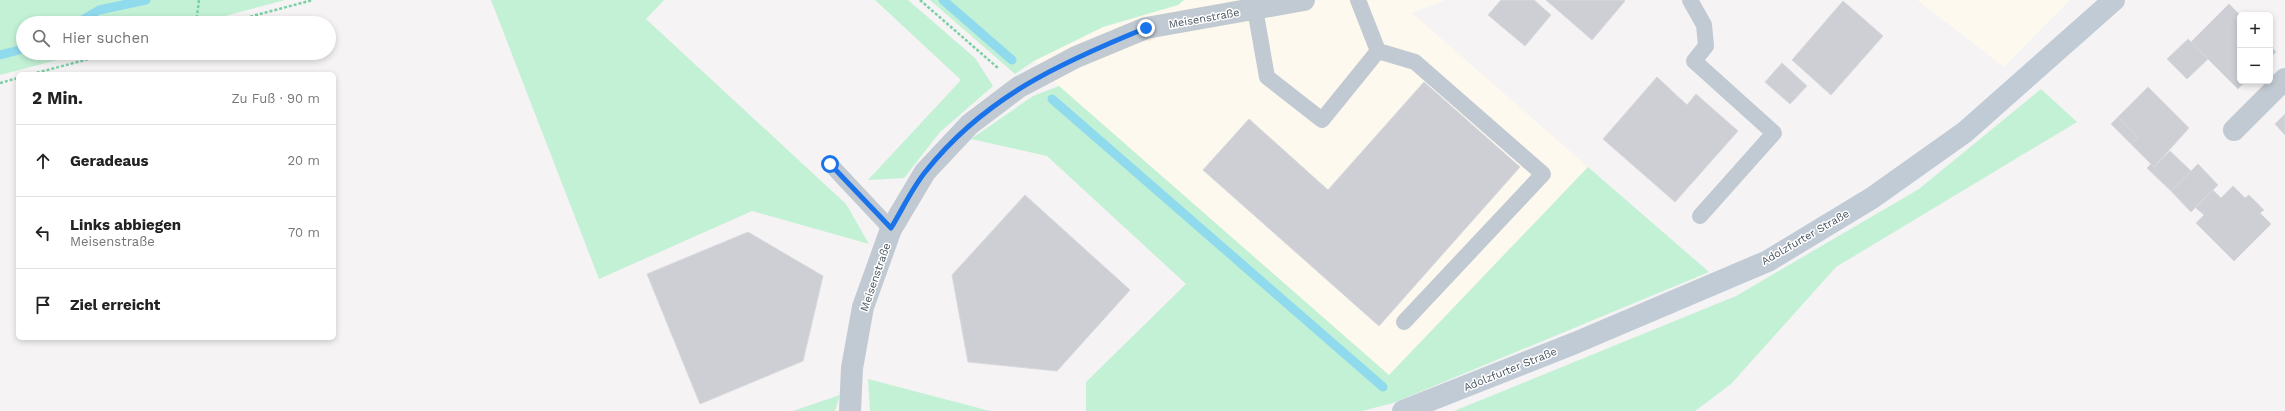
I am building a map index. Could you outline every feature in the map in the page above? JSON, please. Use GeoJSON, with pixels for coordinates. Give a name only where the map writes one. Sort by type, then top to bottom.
{"type":"FeatureCollection","features":[{"type":"Feature","properties":{"kind":"main road","name":"Adolzfurter Straße"},"geometry":{"type":"LineString","coordinates":[[1403,411],[1575,343],[1768,261],[1872,198],[1966,132],[2114,0]]}},
{"type":"Feature","properties":{"kind":"street","name":"Meisenstraße"},"geometry":{"type":"LineString","coordinates":[[850,411],[852,368],[863,307],[891,228],[925,172],[970,124],[1019,87],[1076,57],[1146,28],[1304,0]]}},
{"type":"Feature","properties":{"kind":"street"},"geometry":{"type":"LineString","coordinates":[[2234,130],[2285,79]]}},
{"type":"Feature","properties":{"kind":"lane"},"geometry":{"type":"LineString","coordinates":[[1358,0],[1378,51]]}},
{"type":"Feature","properties":{"kind":"lane"},"geometry":{"type":"LineString","coordinates":[[1690,0],[1704,25],[1706,46],[1694,60],[1774,133],[1700,216]]}},
{"type":"Feature","properties":{"kind":"lane"},"geometry":{"type":"LineString","coordinates":[[1255,9],[1267,77],[1322,120],[1378,51]]}},
{"type":"Feature","properties":{"kind":"lane"},"geometry":{"type":"LineString","coordinates":[[1378,51],[1415,62],[1543,174],[1404,322]]}},
{"type":"Feature","properties":{"kind":"lane"},"geometry":{"type":"LineString","coordinates":[[830,164],[891,228]]}},
{"type":"Feature","properties":{"kind":"path"},"geometry":{"type":"LineString","coordinates":[[197,16],[199,0]]}},
{"type":"Feature","properties":{"kind":"path"},"geometry":{"type":"LineString","coordinates":[[252,16],[313,0]]}},
{"type":"Feature","properties":{"kind":"path"},"geometry":{"type":"LineString","coordinates":[[920,0],[1019,87]]}},
{"type":"Feature","properties":{"kind":"path"},"geometry":{"type":"LineString","coordinates":[[40,72],[85,60]]}},
{"type":"Feature","properties":{"kind":"path"},"geometry":{"type":"LineString","coordinates":[[0,82],[16,78]]}},
{"type":"Feature","properties":{"kind":"shaded area"},"geometry":{"type":"Polygon","coordinates":[[[1184,0],[1445,0],[1412,13],[1588,167],[1389,375],[1059,86],[1034,61],[1103,27],[1178,5],[1184,0]]]}},
{"type":"Feature","properties":{"kind":"shaded area"},"geometry":{"type":"Polygon","coordinates":[[[1917,0],[2070,0],[2004,67],[1917,0]]]}},
{"type":"Feature","properties":{"kind":"green space"},"geometry":{"type":"Polygon","coordinates":[[[0,0],[285,0],[224,16],[16,16],[16,60],[57,60],[0,75],[0,0]]]}},
{"type":"Feature","properties":{"kind":"green space"},"geometry":{"type":"Polygon","coordinates":[[[491,0],[664,0],[646,19],[846,204],[869,244],[752,211],[599,279],[491,0]]]}},
{"type":"Feature","properties":{"kind":"green space"},"geometry":{"type":"Polygon","coordinates":[[[875,0],[908,0],[975,58],[993,86],[940,132],[904,178],[868,180],[961,80],[875,0]]]}},
{"type":"Feature","properties":{"kind":"green space"},"geometry":{"type":"Polygon","coordinates":[[[930,0],[1184,0],[1178,5],[1103,27],[1034,61],[1015,74],[930,0]]]}},
{"type":"Feature","properties":{"kind":"green space"},"geometry":{"type":"Polygon","coordinates":[[[1059,86],[1389,375],[1588,167],[1709,272],[1393,403],[1362,411],[1086,411],[1086,382],[1186,284],[1047,156],[971,139],[1033,96],[1059,86]]]}},
{"type":"Feature","properties":{"kind":"green space"},"geometry":{"type":"Polygon","coordinates":[[[2041,89],[2077,122],[1836,267],[1731,384],[1695,411],[1454,411],[1736,296],[1919,189],[2041,89]]]}},
{"type":"Feature","properties":{"kind":"green space"},"geometry":{"type":"Polygon","coordinates":[[[868,379],[990,411],[870,411],[868,379]]]}},
{"type":"Feature","properties":{"kind":"green space"},"geometry":{"type":"Polygon","coordinates":[[[840,395],[835,411],[793,411],[840,395]]]}},
{"type":"Feature","properties":{"kind":"building"},"geometry":{"type":"Polygon","coordinates":[[[1501,0],[1534,0],[1551,15],[1525,46],[1488,15],[1501,0]]]}},
{"type":"Feature","properties":{"kind":"building"},"geometry":{"type":"Polygon","coordinates":[[[1546,0],[1624,0],[1625,1],[1592,40],[1546,0]]]}},
{"type":"Feature","properties":{"kind":"building"},"geometry":{"type":"Polygon","coordinates":[[[1843,1],[1883,36],[1831,95],[1792,60],[1843,1]]]}},
{"type":"Feature","properties":{"kind":"building"},"geometry":{"type":"Polygon","coordinates":[[[2229,4],[2237,12],[2237,84],[2243,84],[2238,89],[2191,42],[2229,4]]]}},
{"type":"Feature","properties":{"kind":"building"},"geometry":{"type":"Polygon","coordinates":[[[2188,39],[2208,59],[2187,79],[2167,59],[2188,39]]]}},
{"type":"Feature","properties":{"kind":"building"},"geometry":{"type":"Polygon","coordinates":[[[1782,63],[1807,86],[1790,104],[1765,82],[1782,63]]]}},
{"type":"Feature","properties":{"kind":"building"},"geometry":{"type":"Polygon","coordinates":[[[1657,77],[1687,105],[1696,94],[1738,131],[1675,202],[1603,139],[1657,77]]]}},
{"type":"Feature","properties":{"kind":"building"},"geometry":{"type":"Polygon","coordinates":[[[1424,82],[1520,167],[1379,326],[1203,170],[1249,119],[1328,190],[1424,82]]]}},
{"type":"Feature","properties":{"kind":"building"},"geometry":{"type":"Polygon","coordinates":[[[2148,87],[2189,128],[2154,167],[2131,144],[2138,137],[2118,117],[2148,87]]]}},
{"type":"Feature","properties":{"kind":"building"},"geometry":{"type":"Polygon","coordinates":[[[2285,114],[2285,135],[2275,124],[2285,114]]]}},
{"type":"Feature","properties":{"kind":"building"},"geometry":{"type":"Polygon","coordinates":[[[2118,117],[2138,137],[2131,144],[2111,124],[2118,117]]]}},
{"type":"Feature","properties":{"kind":"building"},"geometry":{"type":"Polygon","coordinates":[[[2170,151],[2191,171],[2171,191],[2147,168],[2151,164],[2154,167],[2170,151]]]}},
{"type":"Feature","properties":{"kind":"building"},"geometry":{"type":"Polygon","coordinates":[[[2198,164],[2218,185],[2191,212],[2171,191],[2198,164]]]}},
{"type":"Feature","properties":{"kind":"building"},"geometry":{"type":"Polygon","coordinates":[[[2233,186],[2245,198],[2249,195],[2264,210],[2260,213],[2271,224],[2234,261],[2196,223],[2204,215],[2195,207],[2213,190],[2221,198],[2233,186]]]}},
{"type":"Feature","properties":{"kind":"building"},"geometry":{"type":"Polygon","coordinates":[[[1025,195],[1130,290],[1057,371],[968,362],[952,275],[1025,195]]]}},
{"type":"Feature","properties":{"kind":"building"},"geometry":{"type":"Polygon","coordinates":[[[748,232],[823,276],[803,361],[700,404],[647,274],[748,232]]]}},
{"type":"Feature","properties":{"kind":"waterway"},"geometry":{"type":"LineString","coordinates":[[89,16],[99,10],[146,0]]}},
{"type":"Feature","properties":{"kind":"waterway"},"geometry":{"type":"LineString","coordinates":[[943,0],[1012,60]]}},
{"type":"Feature","properties":{"kind":"waterway"},"geometry":{"type":"LineString","coordinates":[[0,55],[16,51]]}},
{"type":"Feature","properties":{"kind":"waterway"},"geometry":{"type":"LineString","coordinates":[[1052,99],[1383,387]]}},
{"type":"Feature","properties":{"kind":"route"},"geometry":{"type":"LineString","coordinates":[[830,164],[891,228],[925,172],[970,124],[1019,87],[1076,57],[1146,28]]}}]}
